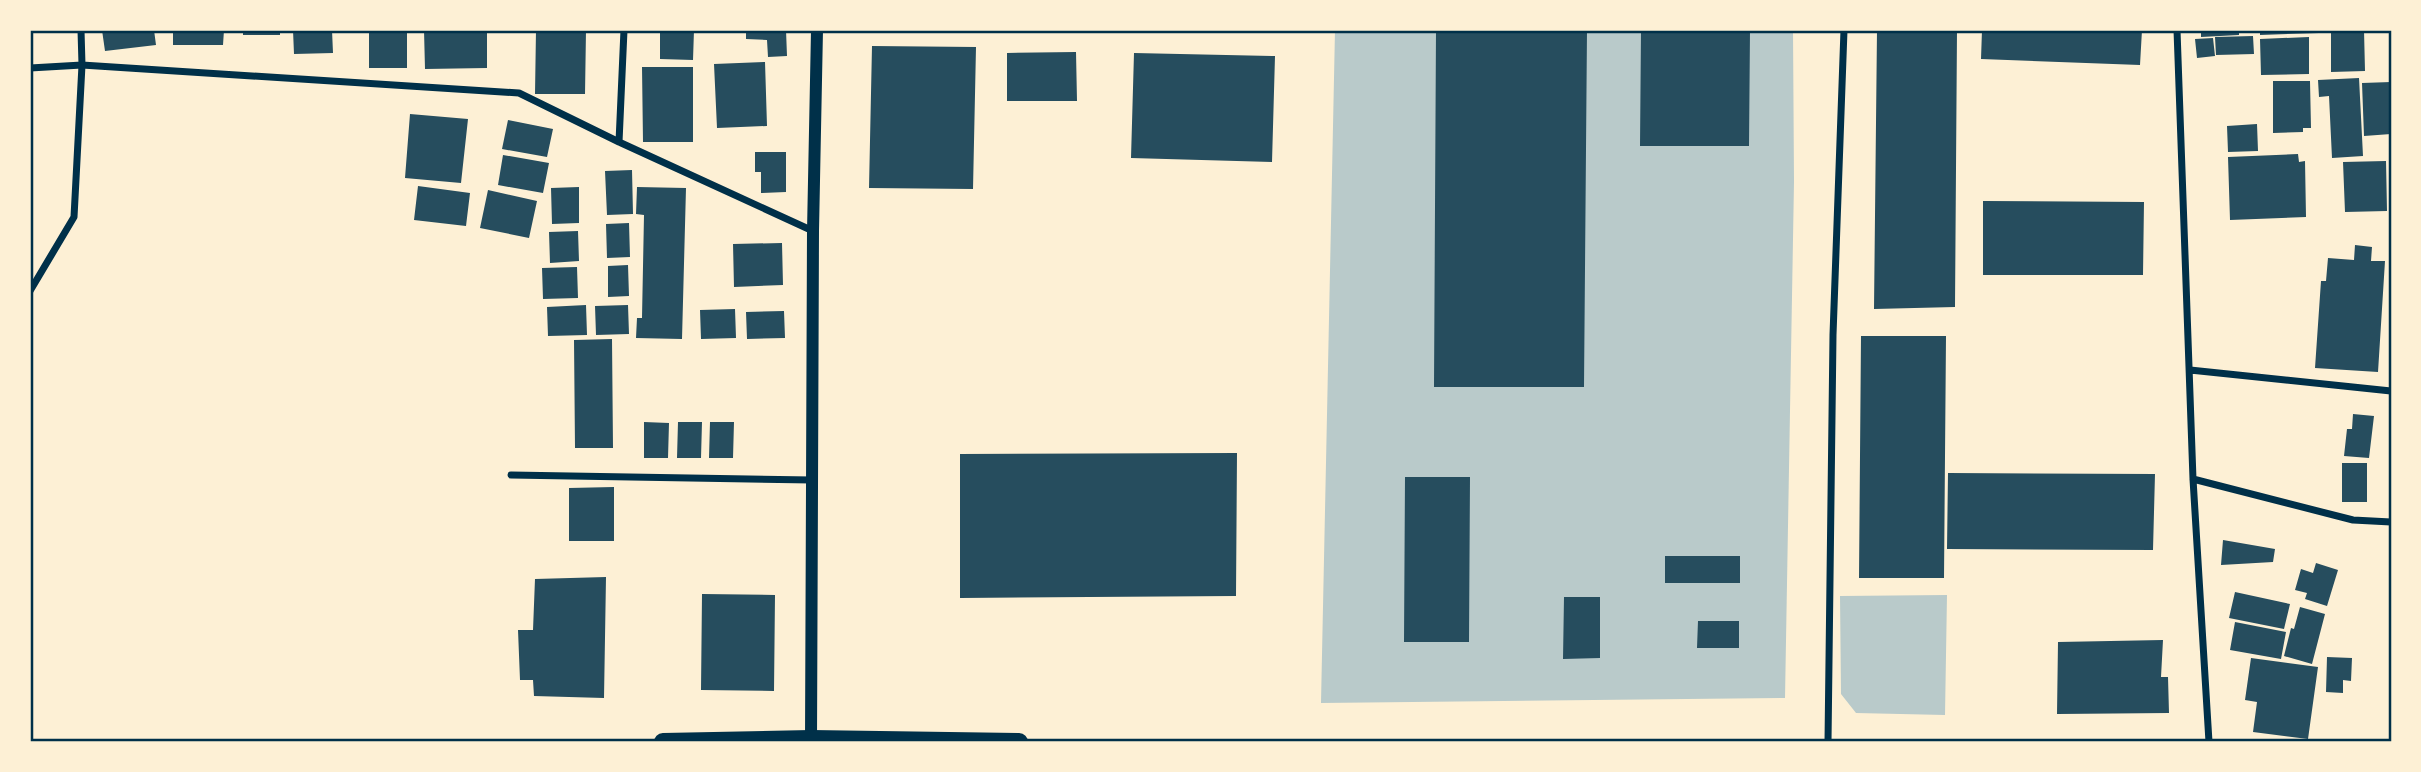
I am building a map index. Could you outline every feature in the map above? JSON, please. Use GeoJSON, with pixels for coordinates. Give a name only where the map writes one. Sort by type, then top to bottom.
{"type":"FeatureCollection","features":[{"type":"Feature","properties":{"kind":"main road"},"geometry":{"type":"LineString","coordinates":[[663,742],[1018,742]]}},
{"type":"Feature","properties":{"kind":"street"},"geometry":{"type":"LineString","coordinates":[[30,291],[74,217],[82,65],[81,30]]}},
{"type":"Feature","properties":{"kind":"street"},"geometry":{"type":"LineString","coordinates":[[619,142],[624,30]]}},
{"type":"Feature","properties":{"kind":"street"},"geometry":{"type":"LineString","coordinates":[[811,741],[813,230],[817,30]]}},
{"type":"Feature","properties":{"kind":"street"},"geometry":{"type":"LineString","coordinates":[[1828,742],[1833,335],[1844,30]]}},
{"type":"Feature","properties":{"kind":"street"},"geometry":{"type":"LineString","coordinates":[[2177,30],[2193,479],[2209,742]]}},
{"type":"Feature","properties":{"kind":"street"},"geometry":{"type":"LineString","coordinates":[[30,68],[82,65],[519,93],[619,142],[813,230]]}},
{"type":"Feature","properties":{"kind":"street"},"geometry":{"type":"LineString","coordinates":[[2190,370],[2391,391]]}},
{"type":"Feature","properties":{"kind":"street"},"geometry":{"type":"LineString","coordinates":[[511,475],[812,480]]}},
{"type":"Feature","properties":{"kind":"street"},"geometry":{"type":"LineString","coordinates":[[2193,479],[2353,520],[2391,522]]}},
{"type":"Feature","properties":{"kind":"shaded area"},"geometry":{"type":"Polygon","coordinates":[[[1335,30],[1793,30],[1794,182],[1785,698],[1321,703],[1335,30]]]}},
{"type":"Feature","properties":{"kind":"shaded area"},"geometry":{"type":"Polygon","coordinates":[[[1947,595],[1945,715],[1856,713],[1841,694],[1840,596],[1947,595]]]}},
{"type":"Feature","properties":{"kind":"building"},"geometry":{"type":"Polygon","coordinates":[[[102,30],[154,30],[156,45],[105,51],[102,30]]]}},
{"type":"Feature","properties":{"kind":"building"},"geometry":{"type":"Polygon","coordinates":[[[173,30],[224,30],[223,45],[173,45],[173,30]]]}},
{"type":"Feature","properties":{"kind":"building"},"geometry":{"type":"Polygon","coordinates":[[[243,30],[280,30],[280,35],[243,35],[243,30]]]}},
{"type":"Feature","properties":{"kind":"building"},"geometry":{"type":"Polygon","coordinates":[[[293,30],[332,30],[333,53],[294,54],[293,30]]]}},
{"type":"Feature","properties":{"kind":"building"},"geometry":{"type":"Polygon","coordinates":[[[369,30],[407,30],[407,68],[369,68],[369,30]]]}},
{"type":"Feature","properties":{"kind":"building"},"geometry":{"type":"Polygon","coordinates":[[[424,30],[487,30],[487,68],[425,69],[424,30]]]}},
{"type":"Feature","properties":{"kind":"building"},"geometry":{"type":"Polygon","coordinates":[[[536,30],[586,30],[585,94],[535,94],[536,30]]]}},
{"type":"Feature","properties":{"kind":"building"},"geometry":{"type":"Polygon","coordinates":[[[660,30],[694,30],[693,60],[660,59],[660,30]]]}},
{"type":"Feature","properties":{"kind":"building"},"geometry":{"type":"Polygon","coordinates":[[[746,30],[786,30],[787,56],[768,57],[767,40],[746,39],[746,30]]]}},
{"type":"Feature","properties":{"kind":"building"},"geometry":{"type":"Polygon","coordinates":[[[1436,30],[1587,30],[1584,387],[1434,387],[1436,30]]]}},
{"type":"Feature","properties":{"kind":"building"},"geometry":{"type":"Polygon","coordinates":[[[1641,30],[1750,30],[1749,146],[1640,146],[1641,30]]]}},
{"type":"Feature","properties":{"kind":"building"},"geometry":{"type":"Polygon","coordinates":[[[1877,30],[1957,30],[1955,307],[1874,309],[1877,30]]]}},
{"type":"Feature","properties":{"kind":"building"},"geometry":{"type":"Polygon","coordinates":[[[1982,30],[2142,30],[2140,65],[1981,59],[1982,30]]]}},
{"type":"Feature","properties":{"kind":"building"},"geometry":{"type":"Polygon","coordinates":[[[2201,30],[2239,30],[2239,35],[2201,37],[2201,30]]]}},
{"type":"Feature","properties":{"kind":"building"},"geometry":{"type":"Polygon","coordinates":[[[2260,30],[2319,30],[2319,33],[2260,35],[2260,30]]]}},
{"type":"Feature","properties":{"kind":"building"},"geometry":{"type":"Polygon","coordinates":[[[2331,30],[2364,30],[2365,71],[2331,72],[2331,30]]]}},
{"type":"Feature","properties":{"kind":"building"},"geometry":{"type":"Polygon","coordinates":[[[2253,36],[2254,54],[2216,55],[2215,37],[2253,36]]]}},
{"type":"Feature","properties":{"kind":"building"},"geometry":{"type":"Polygon","coordinates":[[[2309,37],[2309,74],[2261,75],[2260,39],[2309,37]]]}},
{"type":"Feature","properties":{"kind":"building"},"geometry":{"type":"Polygon","coordinates":[[[2213,38],[2215,56],[2197,58],[2195,39],[2213,38]]]}},
{"type":"Feature","properties":{"kind":"building"},"geometry":{"type":"Polygon","coordinates":[[[872,46],[976,47],[973,189],[869,188],[872,46]]]}},
{"type":"Feature","properties":{"kind":"building"},"geometry":{"type":"Polygon","coordinates":[[[1076,52],[1077,101],[1007,101],[1007,53],[1076,52]]]}},
{"type":"Feature","properties":{"kind":"building"},"geometry":{"type":"Polygon","coordinates":[[[1134,53],[1275,56],[1272,162],[1131,158],[1134,53]]]}},
{"type":"Feature","properties":{"kind":"building"},"geometry":{"type":"Polygon","coordinates":[[[765,62],[767,126],[717,128],[714,64],[765,62]]]}},
{"type":"Feature","properties":{"kind":"building"},"geometry":{"type":"Polygon","coordinates":[[[642,67],[693,67],[693,142],[643,142],[642,67]]]}},
{"type":"Feature","properties":{"kind":"building"},"geometry":{"type":"Polygon","coordinates":[[[2359,78],[2363,156],[2332,158],[2329,96],[2319,97],[2318,80],[2359,78]]]}},
{"type":"Feature","properties":{"kind":"building"},"geometry":{"type":"Polygon","coordinates":[[[2273,81],[2310,81],[2311,128],[2303,128],[2303,132],[2273,133],[2273,81]]]}},
{"type":"Feature","properties":{"kind":"building"},"geometry":{"type":"Polygon","coordinates":[[[2391,82],[2391,134],[2364,136],[2362,83],[2391,82]]]}},
{"type":"Feature","properties":{"kind":"building"},"geometry":{"type":"Polygon","coordinates":[[[410,114],[468,119],[461,183],[405,178],[410,114]]]}},
{"type":"Feature","properties":{"kind":"building"},"geometry":{"type":"Polygon","coordinates":[[[508,120],[553,129],[547,157],[502,149],[508,120]]]}},
{"type":"Feature","properties":{"kind":"building"},"geometry":{"type":"Polygon","coordinates":[[[2257,124],[2258,151],[2228,152],[2227,126],[2257,124]]]}},
{"type":"Feature","properties":{"kind":"building"},"geometry":{"type":"Polygon","coordinates":[[[755,152],[786,152],[786,192],[761,193],[761,172],[755,172],[755,152]]]}},
{"type":"Feature","properties":{"kind":"building"},"geometry":{"type":"Polygon","coordinates":[[[2298,154],[2299,162],[2305,161],[2306,217],[2230,220],[2228,157],[2298,154]]]}},
{"type":"Feature","properties":{"kind":"building"},"geometry":{"type":"Polygon","coordinates":[[[503,155],[549,163],[543,193],[498,185],[503,155]]]}},
{"type":"Feature","properties":{"kind":"building"},"geometry":{"type":"Polygon","coordinates":[[[2386,161],[2387,211],[2345,212],[2343,162],[2386,161]]]}},
{"type":"Feature","properties":{"kind":"building"},"geometry":{"type":"Polygon","coordinates":[[[632,170],[633,214],[607,215],[605,171],[632,170]]]}},
{"type":"Feature","properties":{"kind":"building"},"geometry":{"type":"Polygon","coordinates":[[[418,186],[470,193],[466,226],[414,220],[418,186]]]}},
{"type":"Feature","properties":{"kind":"building"},"geometry":{"type":"Polygon","coordinates":[[[579,187],[579,223],[552,224],[551,188],[579,187]]]}},
{"type":"Feature","properties":{"kind":"building"},"geometry":{"type":"Polygon","coordinates":[[[637,187],[686,188],[682,339],[636,338],[637,318],[642,318],[644,215],[636,214],[637,187]]]}},
{"type":"Feature","properties":{"kind":"building"},"geometry":{"type":"Polygon","coordinates":[[[488,190],[537,201],[529,238],[480,228],[488,190]]]}},
{"type":"Feature","properties":{"kind":"building"},"geometry":{"type":"Polygon","coordinates":[[[1983,201],[2144,202],[2143,275],[1983,275],[1983,201]]]}},
{"type":"Feature","properties":{"kind":"building"},"geometry":{"type":"Polygon","coordinates":[[[629,223],[630,257],[607,258],[606,224],[629,223]]]}},
{"type":"Feature","properties":{"kind":"building"},"geometry":{"type":"Polygon","coordinates":[[[578,231],[579,261],[550,263],[549,232],[578,231]]]}},
{"type":"Feature","properties":{"kind":"building"},"geometry":{"type":"Polygon","coordinates":[[[782,243],[783,285],[734,287],[733,244],[782,243]]]}},
{"type":"Feature","properties":{"kind":"building"},"geometry":{"type":"Polygon","coordinates":[[[2355,245],[2372,247],[2371,261],[2385,261],[2378,372],[2315,368],[2321,281],[2326,281],[2328,258],[2354,260],[2355,245]]]}},
{"type":"Feature","properties":{"kind":"building"},"geometry":{"type":"Polygon","coordinates":[[[628,265],[629,296],[608,297],[608,266],[628,265]]]}},
{"type":"Feature","properties":{"kind":"building"},"geometry":{"type":"Polygon","coordinates":[[[577,267],[578,298],[543,299],[542,268],[577,267]]]}},
{"type":"Feature","properties":{"kind":"building"},"geometry":{"type":"Polygon","coordinates":[[[586,305],[587,335],[548,336],[547,307],[586,305]]]}},
{"type":"Feature","properties":{"kind":"building"},"geometry":{"type":"Polygon","coordinates":[[[628,305],[629,334],[596,335],[595,306],[628,305]]]}},
{"type":"Feature","properties":{"kind":"building"},"geometry":{"type":"Polygon","coordinates":[[[735,309],[736,338],[701,339],[700,310],[735,309]]]}},
{"type":"Feature","properties":{"kind":"building"},"geometry":{"type":"Polygon","coordinates":[[[784,311],[785,338],[747,339],[746,312],[784,311]]]}},
{"type":"Feature","properties":{"kind":"building"},"geometry":{"type":"Polygon","coordinates":[[[1861,336],[1946,336],[1944,578],[1859,578],[1861,336]]]}},
{"type":"Feature","properties":{"kind":"building"},"geometry":{"type":"Polygon","coordinates":[[[612,339],[613,448],[575,448],[574,340],[612,339]]]}},
{"type":"Feature","properties":{"kind":"building"},"geometry":{"type":"Polygon","coordinates":[[[2353,414],[2374,416],[2369,458],[2344,456],[2347,429],[2352,429],[2353,414]]]}},
{"type":"Feature","properties":{"kind":"building"},"geometry":{"type":"Polygon","coordinates":[[[644,422],[669,423],[668,458],[644,458],[644,422]]]}},
{"type":"Feature","properties":{"kind":"building"},"geometry":{"type":"Polygon","coordinates":[[[678,422],[702,422],[701,458],[677,458],[678,422]]]}},
{"type":"Feature","properties":{"kind":"building"},"geometry":{"type":"Polygon","coordinates":[[[710,422],[734,422],[733,458],[709,458],[710,422]]]}},
{"type":"Feature","properties":{"kind":"building"},"geometry":{"type":"Polygon","coordinates":[[[1237,453],[1236,596],[960,598],[960,454],[1237,453]]]}},
{"type":"Feature","properties":{"kind":"building"},"geometry":{"type":"Polygon","coordinates":[[[2342,463],[2367,463],[2367,502],[2342,502],[2342,463]]]}},
{"type":"Feature","properties":{"kind":"building"},"geometry":{"type":"Polygon","coordinates":[[[1948,473],[2155,474],[2153,550],[1947,549],[1948,473]]]}},
{"type":"Feature","properties":{"kind":"building"},"geometry":{"type":"Polygon","coordinates":[[[1405,477],[1470,477],[1469,642],[1404,642],[1405,477]]]}},
{"type":"Feature","properties":{"kind":"building"},"geometry":{"type":"Polygon","coordinates":[[[614,487],[614,541],[569,541],[569,488],[614,487]]]}},
{"type":"Feature","properties":{"kind":"building"},"geometry":{"type":"Polygon","coordinates":[[[2223,540],[2275,549],[2273,562],[2221,565],[2223,540]]]}},
{"type":"Feature","properties":{"kind":"building"},"geometry":{"type":"Polygon","coordinates":[[[1665,556],[1740,556],[1740,583],[1665,583],[1665,556]]]}},
{"type":"Feature","properties":{"kind":"building"},"geometry":{"type":"Polygon","coordinates":[[[2316,563],[2338,570],[2327,606],[2305,599],[2307,593],[2295,590],[2301,569],[2313,573],[2316,563]]]}},
{"type":"Feature","properties":{"kind":"building"},"geometry":{"type":"Polygon","coordinates":[[[606,577],[604,698],[534,696],[533,680],[520,680],[518,630],[533,630],[535,579],[606,577]]]}},
{"type":"Feature","properties":{"kind":"building"},"geometry":{"type":"Polygon","coordinates":[[[2235,592],[2290,604],[2284,629],[2229,618],[2235,592]]]}},
{"type":"Feature","properties":{"kind":"building"},"geometry":{"type":"Polygon","coordinates":[[[702,594],[775,595],[774,691],[701,690],[702,594]]]}},
{"type":"Feature","properties":{"kind":"building"},"geometry":{"type":"Polygon","coordinates":[[[1564,597],[1600,597],[1600,658],[1563,659],[1564,597]]]}},
{"type":"Feature","properties":{"kind":"building"},"geometry":{"type":"Polygon","coordinates":[[[2300,607],[2325,614],[2312,664],[2284,656],[2300,607]]]}},
{"type":"Feature","properties":{"kind":"building"},"geometry":{"type":"Polygon","coordinates":[[[1698,621],[1739,621],[1739,648],[1697,648],[1698,621]]]}},
{"type":"Feature","properties":{"kind":"building"},"geometry":{"type":"Polygon","coordinates":[[[2235,622],[2286,632],[2281,659],[2230,650],[2235,622]]]}},
{"type":"Feature","properties":{"kind":"building"},"geometry":{"type":"Polygon","coordinates":[[[2163,640],[2161,677],[2168,677],[2169,713],[2057,714],[2058,642],[2163,640]]]}},
{"type":"Feature","properties":{"kind":"building"},"geometry":{"type":"Polygon","coordinates":[[[2327,657],[2352,658],[2351,681],[2343,680],[2343,693],[2326,692],[2327,657]]]}},
{"type":"Feature","properties":{"kind":"building"},"geometry":{"type":"Polygon","coordinates":[[[2251,658],[2318,667],[2308,739],[2253,732],[2257,702],[2245,700],[2251,658]]]}}]}
